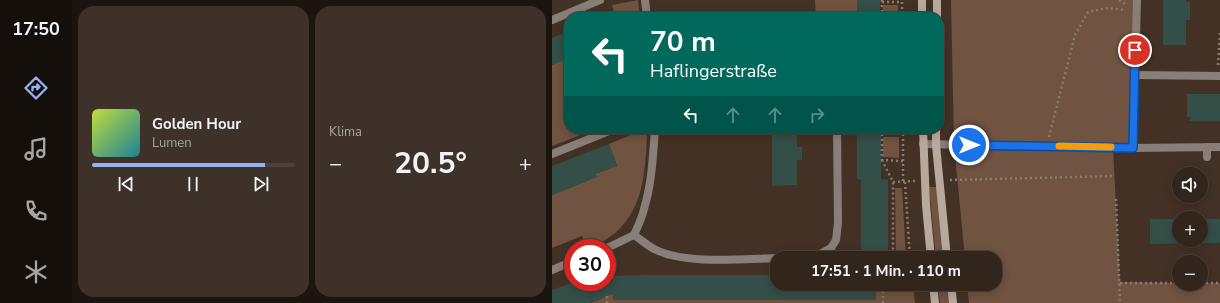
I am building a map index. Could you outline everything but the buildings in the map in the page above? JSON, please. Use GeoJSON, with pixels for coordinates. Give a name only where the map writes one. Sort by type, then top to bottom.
{"type":"FeatureCollection","features":[{"type":"Feature","properties":{"kind":"street"},"geometry":{"type":"LineString","coordinates":[[571,12],[600,0]]}},
{"type":"Feature","properties":{"kind":"street"},"geometry":{"type":"LineString","coordinates":[[645,0],[646,12]]}},
{"type":"Feature","properties":{"kind":"street"},"geometry":{"type":"LineString","coordinates":[[922,0],[922,12]]}},
{"type":"Feature","properties":{"kind":"street"},"geometry":{"type":"LineString","coordinates":[[937,0],[937,12]]}},
{"type":"Feature","properties":{"kind":"street"},"geometry":{"type":"LineString","coordinates":[[1133,148],[1137,0]]}},
{"type":"Feature","properties":{"kind":"street"},"geometry":{"type":"LineString","coordinates":[[552,20],[564,15]]}},
{"type":"Feature","properties":{"kind":"street"},"geometry":{"type":"LineString","coordinates":[[1134,76],[1219,76]]}},
{"type":"Feature","properties":{"kind":"street"},"geometry":{"type":"LineString","coordinates":[[552,154],[602,134]]}},
{"type":"Feature","properties":{"kind":"street"},"geometry":{"type":"LineString","coordinates":[[616,244],[634,235],[644,209],[655,134]]}},
{"type":"Feature","properties":{"kind":"street"},"geometry":{"type":"LineString","coordinates":[[826,251],[831,248],[836,240],[838,223],[837,134]]}},
{"type":"Feature","properties":{"kind":"street"},"geometry":{"type":"LineString","coordinates":[[923,134],[930,251]]}},
{"type":"Feature","properties":{"kind":"street"},"geometry":{"type":"LineString","coordinates":[[936,134],[946,251]]}},
{"type":"Feature","properties":{"kind":"street"},"geometry":{"type":"LineString","coordinates":[[923,144],[1220,148]]}},
{"type":"Feature","properties":{"kind":"street"},"geometry":{"type":"LineString","coordinates":[[1207,148],[1207,157]]}},
{"type":"Feature","properties":{"kind":"street"},"geometry":{"type":"LineString","coordinates":[[634,235],[654,249],[677,256],[702,259],[770,258]]}},
{"type":"Feature","properties":{"kind":"street"},"geometry":{"type":"LineString","coordinates":[[552,270],[564,265]]}},
{"type":"Feature","properties":{"kind":"street"},"geometry":{"type":"LineString","coordinates":[[934,291],[935,303]]}},
{"type":"Feature","properties":{"kind":"street"},"geometry":{"type":"LineString","coordinates":[[951,291],[953,303]]}},
{"type":"Feature","properties":{"kind":"path"},"geometry":{"type":"LineString","coordinates":[[1119,0],[1137,12]]}},
{"type":"Feature","properties":{"kind":"path"},"geometry":{"type":"LineString","coordinates":[[882,12],[882,1],[902,1],[902,12]]}},
{"type":"Feature","properties":{"kind":"path"},"geometry":{"type":"LineString","coordinates":[[1048,146],[1075,36],[1088,12],[1108,8],[1137,12]]}},
{"type":"Feature","properties":{"kind":"path"},"geometry":{"type":"LineString","coordinates":[[1219,76],[1220,34]]}},
{"type":"Feature","properties":{"kind":"path"},"geometry":{"type":"LineString","coordinates":[[882,134],[882,160],[893,182],[893,251]]}},
{"type":"Feature","properties":{"kind":"path"},"geometry":{"type":"LineString","coordinates":[[903,134],[904,182],[909,251]]}},
{"type":"Feature","properties":{"kind":"path"},"geometry":{"type":"LineString","coordinates":[[882,160],[903,161]]}},
{"type":"Feature","properties":{"kind":"path"},"geometry":{"type":"LineString","coordinates":[[939,181],[1115,176]]}},
{"type":"Feature","properties":{"kind":"path"},"geometry":{"type":"LineString","coordinates":[[893,182],[925,181]]}},
{"type":"Feature","properties":{"kind":"path"},"geometry":{"type":"LineString","coordinates":[[1116,199],[1120,303]]}},
{"type":"Feature","properties":{"kind":"path"},"geometry":{"type":"LineString","coordinates":[[1120,283],[1172,283]]}},
{"type":"Feature","properties":{"kind":"path"},"geometry":{"type":"LineString","coordinates":[[1208,283],[1220,283]]}},
{"type":"Feature","properties":{"kind":"path"},"geometry":{"type":"LineString","coordinates":[[883,291],[883,303]]}},
{"type":"Feature","properties":{"kind":"path"},"geometry":{"type":"LineString","coordinates":[[607,294],[607,303]]}},
{"type":"Feature","properties":{"kind":"shaded area"},"geometry":{"type":"Polygon","coordinates":[[[638,0],[639,12],[614,12],[612,5],[638,0]]]}},
{"type":"Feature","properties":{"kind":"shaded area"},"geometry":{"type":"Polygon","coordinates":[[[815,0],[857,0],[857,12],[816,12],[815,0]]]}},
{"type":"Feature","properties":{"kind":"shaded area"},"geometry":{"type":"Polygon","coordinates":[[[951,0],[1137,0],[1133,148],[1113,148],[1120,282],[1172,283],[1172,291],[1208,291],[1208,283],[1220,283],[1220,303],[969,303],[968,291],[1002,291],[1002,251],[964,251],[954,145],[951,0]]]}},
{"type":"Feature","properties":{"kind":"shaded area"},"geometry":{"type":"Polygon","coordinates":[[[883,5],[898,5],[898,12],[883,12],[883,5]]]}},
{"type":"Feature","properties":{"kind":"shaded area"},"geometry":{"type":"Polygon","coordinates":[[[564,59],[564,134],[583,134],[552,146],[552,65],[564,59]]]}},
{"type":"Feature","properties":{"kind":"shaded area"},"geometry":{"type":"Polygon","coordinates":[[[633,134],[647,134],[644,175],[641,188],[632,212],[625,223],[615,233],[606,239],[583,239],[582,236],[574,239],[564,239],[564,243],[552,248],[552,195],[596,177],[595,174],[617,166],[609,144],[633,134]]]}},
{"type":"Feature","properties":{"kind":"shaded area"},"geometry":{"type":"Polygon","coordinates":[[[883,137],[899,137],[899,158],[883,157],[883,137]]]}},
{"type":"Feature","properties":{"kind":"shaded area"},"geometry":{"type":"Polygon","coordinates":[[[929,187],[937,187],[943,251],[935,251],[929,187]]]}},
{"type":"Feature","properties":{"kind":"shaded area"},"geometry":{"type":"Polygon","coordinates":[[[895,188],[902,188],[906,251],[896,251],[895,188]]]}},
{"type":"Feature","properties":{"kind":"shaded area"},"geometry":{"type":"Polygon","coordinates":[[[876,291],[914,291],[915,303],[591,303],[601,299],[599,295],[613,294],[613,300],[876,300],[876,291]]]}},
{"type":"Feature","properties":{"kind":"shaded area"},"geometry":{"type":"Polygon","coordinates":[[[939,291],[948,291],[949,303],[940,303],[939,291]]]}},
{"type":"Feature","properties":{"kind":"slow traffic"},"geometry":{"type":"LineString","coordinates":[[1059,146],[1111,147]]}},
{"type":"Feature","properties":{"kind":"route"},"geometry":{"type":"LineString","coordinates":[[969,145],[1133,148],[1135,50]]}}]}
